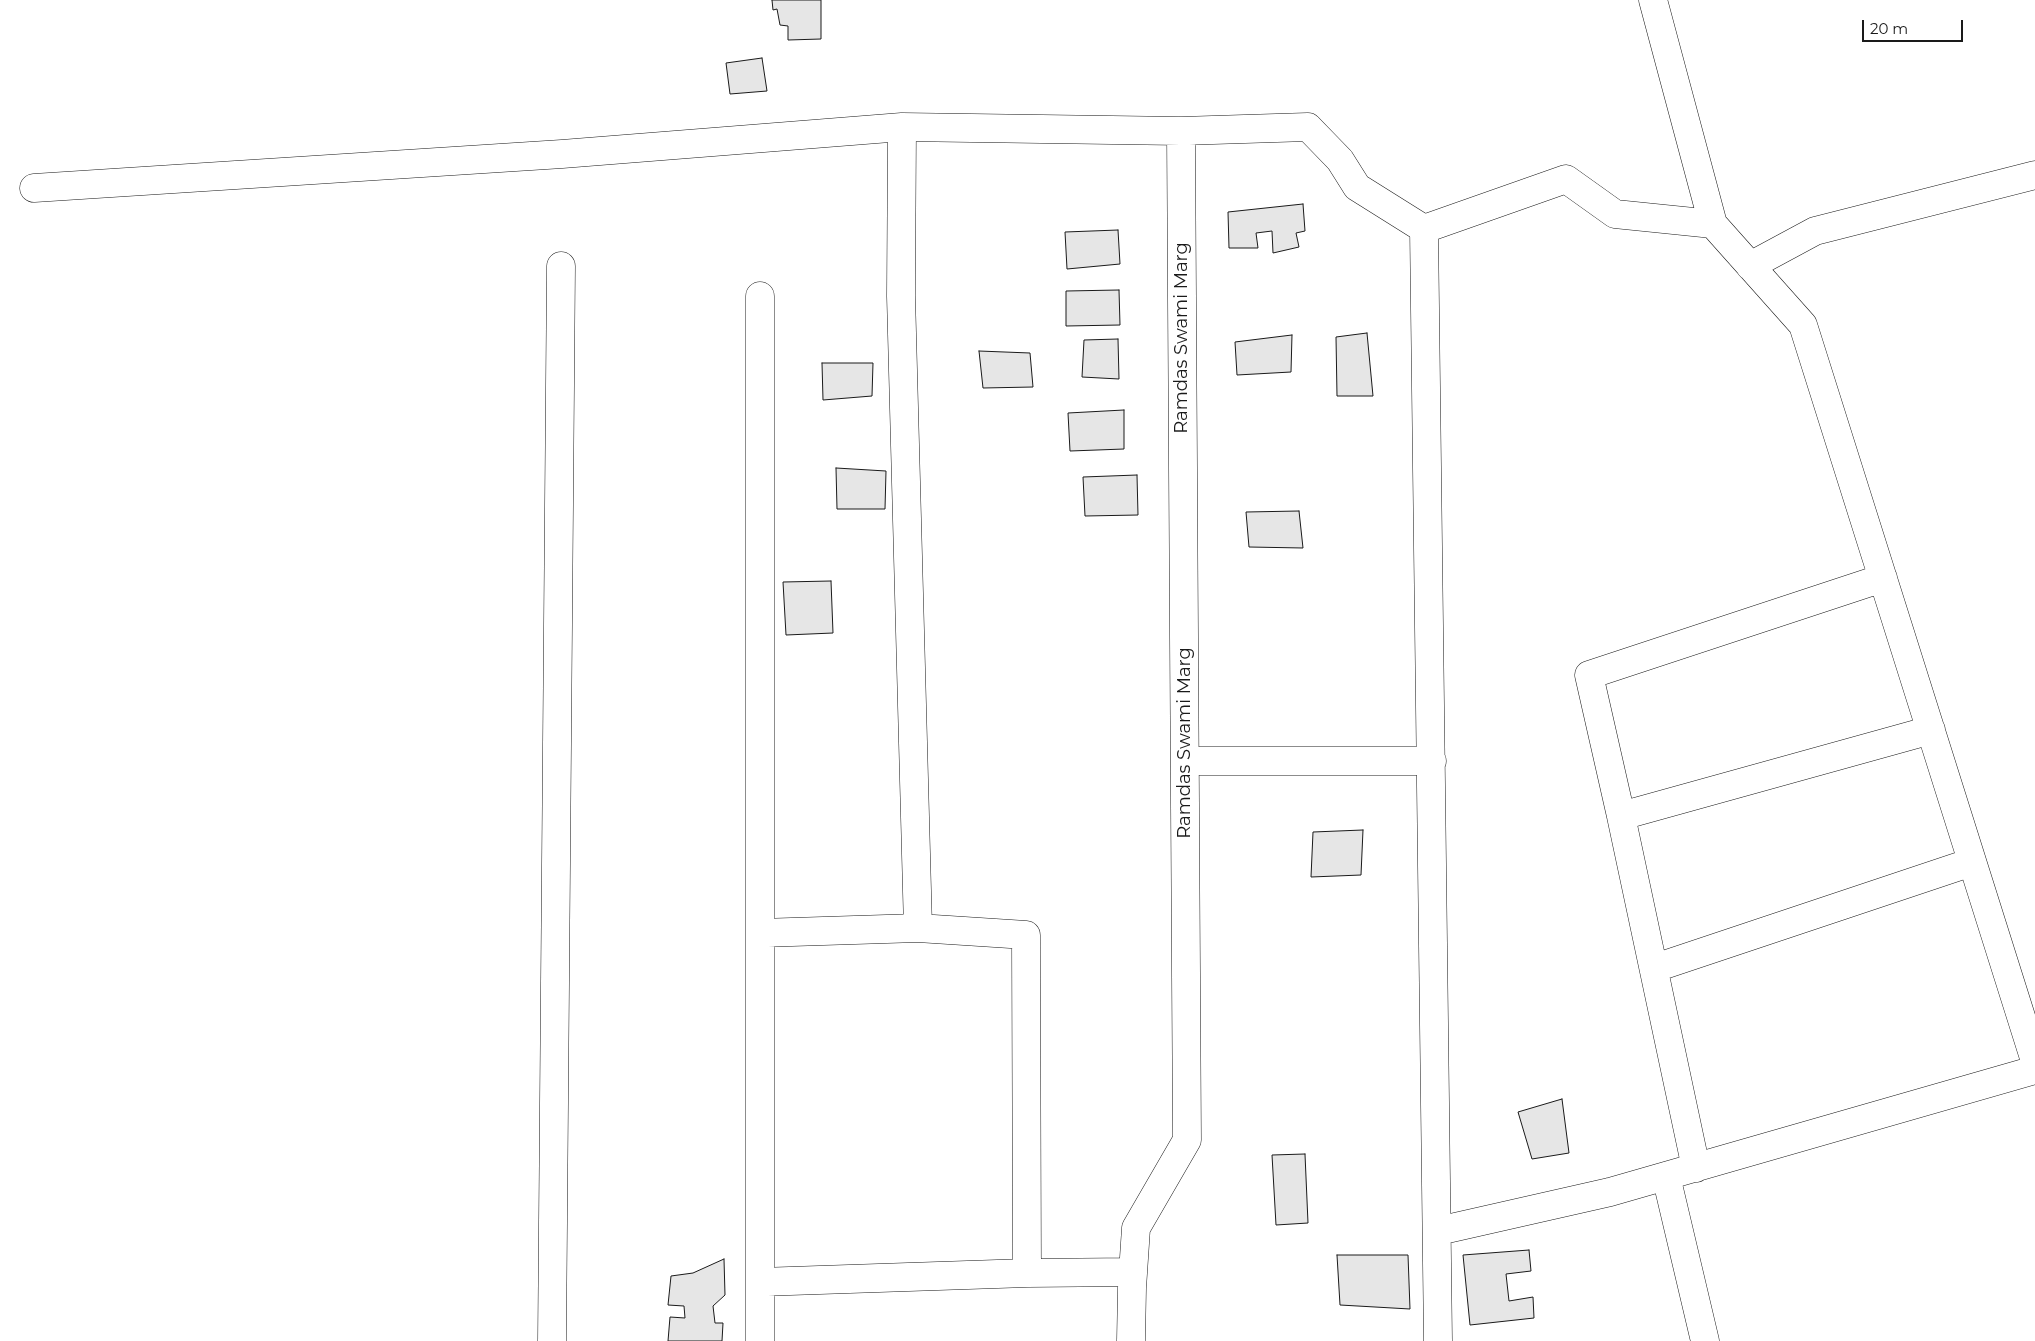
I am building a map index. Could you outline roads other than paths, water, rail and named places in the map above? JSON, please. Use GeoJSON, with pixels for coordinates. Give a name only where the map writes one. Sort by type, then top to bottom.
{"type":"FeatureCollection","features":[{"type":"Feature","properties":{"kind":"street"},"geometry":{"type":"LineString","coordinates":[[1653,0],[1713,224],[1803,325],[2035,1060]]}},
{"type":"Feature","properties":{"kind":"street"},"geometry":{"type":"LineString","coordinates":[[34,188],[562,154],[902,126],[1181,131],[1308,127],[1340,160],[1357,187],[1424,229]]}},
{"type":"Feature","properties":{"kind":"street"},"geometry":{"type":"LineString","coordinates":[[902,126],[901,296],[918,928]]}},
{"type":"Feature","properties":{"kind":"street","name":"Ramdas Swami Marg"},"geometry":{"type":"LineString","coordinates":[[1132,1341],[1136,1228],[1187,1140],[1181,131]]}},
{"type":"Feature","properties":{"kind":"street"},"geometry":{"type":"LineString","coordinates":[[1750,266],[1815,231],[2035,175]]}},
{"type":"Feature","properties":{"kind":"street"},"geometry":{"type":"LineString","coordinates":[[1424,229],[1566,179],[1615,214],[1713,224]]}},
{"type":"Feature","properties":{"kind":"street"},"geometry":{"type":"LineString","coordinates":[[1424,229],[1438,1341]]}},
{"type":"Feature","properties":{"kind":"street"},"geometry":{"type":"LineString","coordinates":[[552,1341],[562,266]]}},
{"type":"Feature","properties":{"kind":"street"},"geometry":{"type":"LineString","coordinates":[[760,296],[760,1341]]}},
{"type":"Feature","properties":{"kind":"street"},"geometry":{"type":"LineString","coordinates":[[1696,1168],[1655,968],[1589,676],[1883,578]]}},
{"type":"Feature","properties":{"kind":"street"},"geometry":{"type":"LineString","coordinates":[[1621,816],[1931,730]]}},
{"type":"Feature","properties":{"kind":"street"},"geometry":{"type":"LineString","coordinates":[[1185,761],[1432,761]]}},
{"type":"Feature","properties":{"kind":"street"},"geometry":{"type":"LineString","coordinates":[[1655,968],[1972,862]]}},
{"type":"Feature","properties":{"kind":"street"},"geometry":{"type":"LineString","coordinates":[[760,932],[918,928],[1026,935],[1027,1272]]}},
{"type":"Feature","properties":{"kind":"street"},"geometry":{"type":"LineString","coordinates":[[1438,1231],[1610,1192],[2035,1070]]}},
{"type":"Feature","properties":{"kind":"street"},"geometry":{"type":"LineString","coordinates":[[1666,1176],[1705,1341]]}},
{"type":"Feature","properties":{"kind":"street"},"geometry":{"type":"LineString","coordinates":[[760,1282],[1027,1272],[1133,1272]]}}]}
